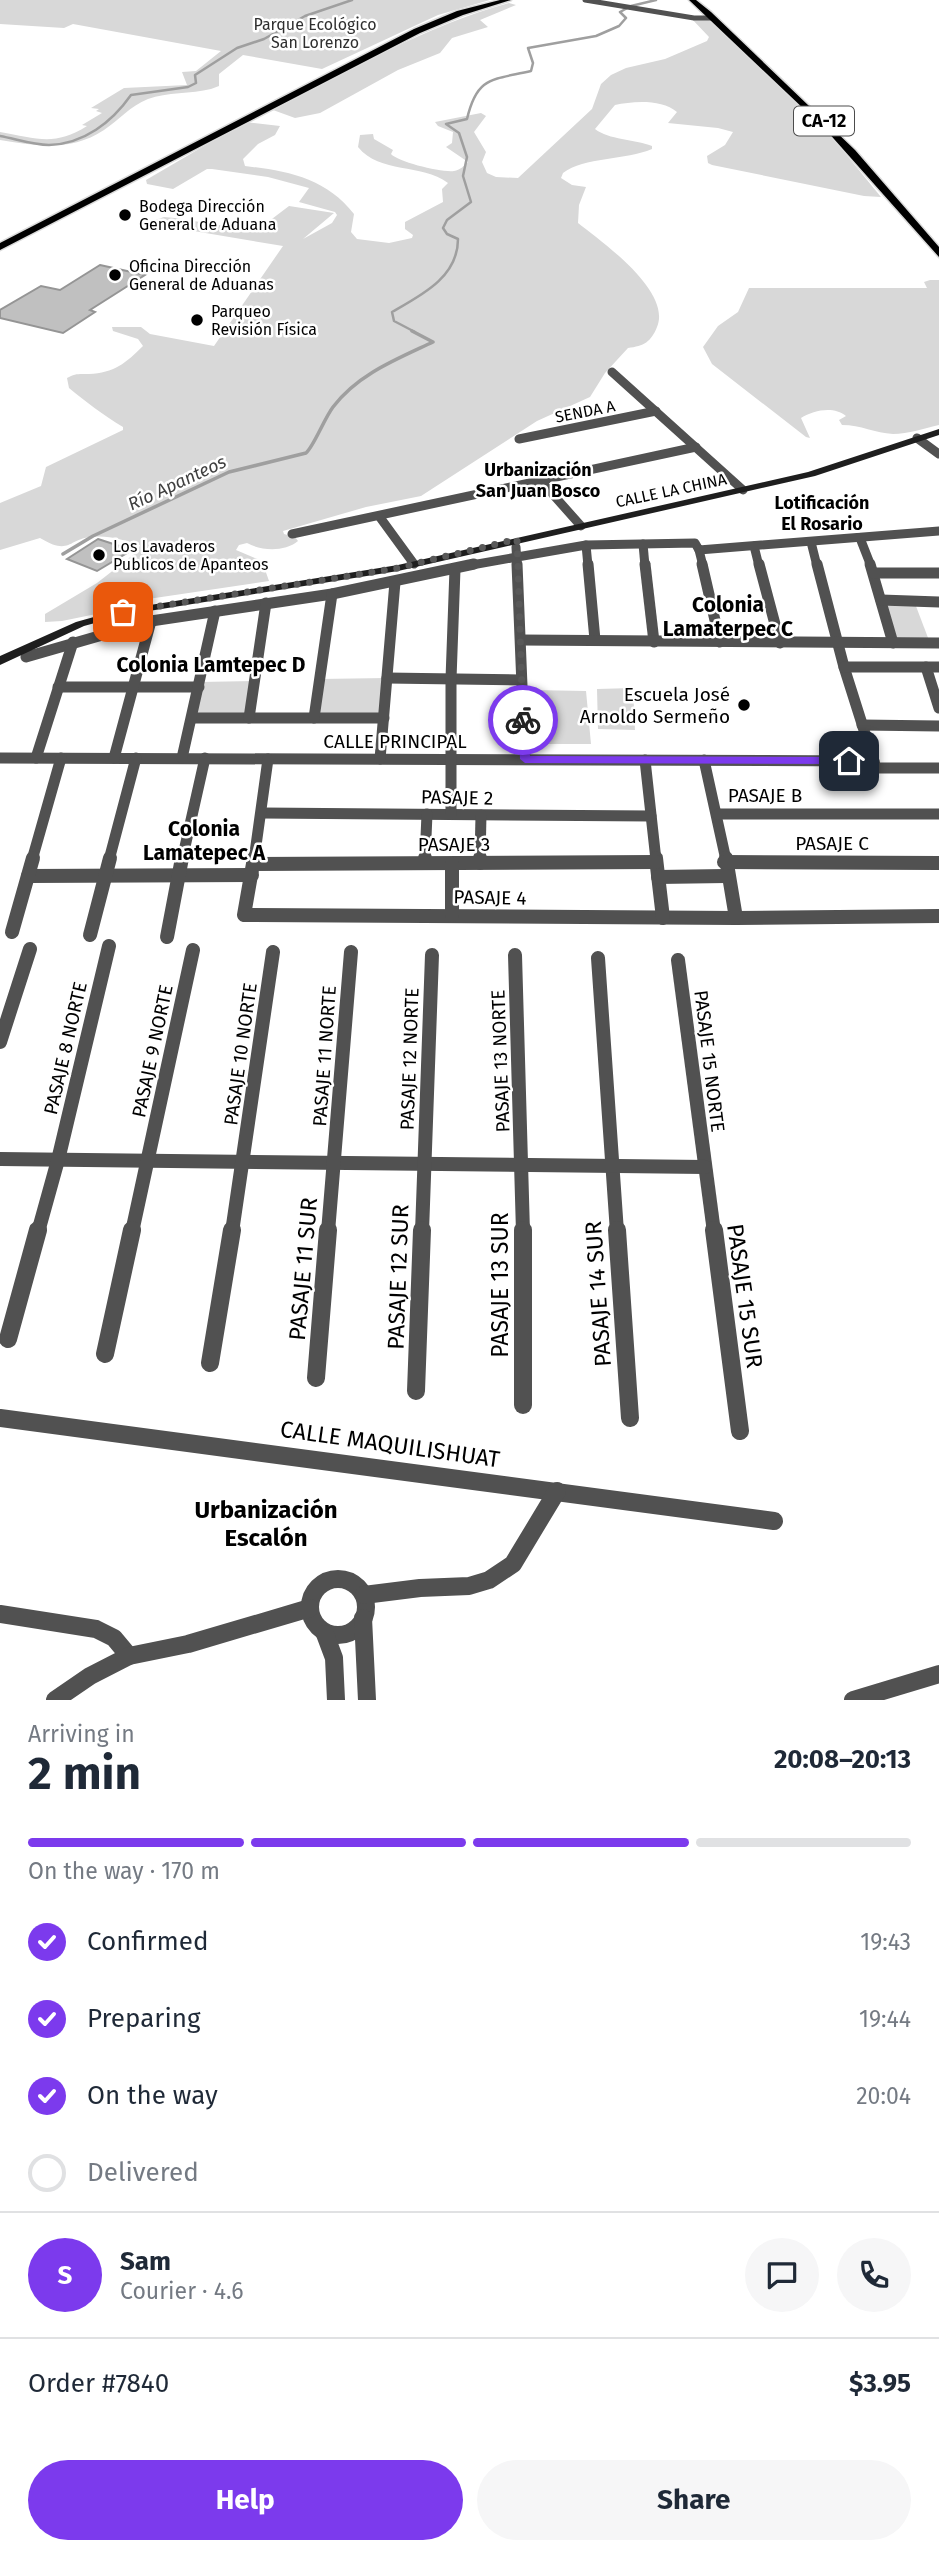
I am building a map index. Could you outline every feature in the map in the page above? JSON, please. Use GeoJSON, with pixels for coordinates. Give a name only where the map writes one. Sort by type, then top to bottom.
{"type":"FeatureCollection","features":[{"type":"Feature","properties":{"kind":"main road"},"geometry":{"type":"LineString","coordinates":[[0,247],[417,31],[460,13],[508,0]]}},
{"type":"Feature","properties":{"kind":"main road","name":"CA-12"},"geometry":{"type":"LineString","coordinates":[[693,1],[849,146],[901,205],[939,254]]}},
{"type":"Feature","properties":{"kind":"main road","name":"CALLE LA CHINA"},"geometry":{"type":"LineString","coordinates":[[0,661],[80,624],[123,612],[414,565],[517,539],[811,474],[939,432]]}},
{"type":"Feature","properties":{"kind":"street"},"geometry":{"type":"LineString","coordinates":[[584,0],[694,18],[712,18]]}},
{"type":"Feature","properties":{"kind":"street"},"geometry":{"type":"LineString","coordinates":[[612,372],[743,490]]}},
{"type":"Feature","properties":{"kind":"street","name":"SENDA A"},"geometry":{"type":"LineString","coordinates":[[519,439],[656,411]]}},
{"type":"Feature","properties":{"kind":"street"},"geometry":{"type":"LineString","coordinates":[[917,438],[939,454]]}},
{"type":"Feature","properties":{"kind":"street"},"geometry":{"type":"LineString","coordinates":[[292,534],[696,447]]}},
{"type":"Feature","properties":{"kind":"street"},"geometry":{"type":"LineString","coordinates":[[541,481],[581,526]]}},
{"type":"Feature","properties":{"kind":"street"},"geometry":{"type":"LineString","coordinates":[[379,516],[414,565]]}},
{"type":"Feature","properties":{"kind":"street"},"geometry":{"type":"LineString","coordinates":[[699,551],[939,531]]}},
{"type":"Feature","properties":{"kind":"street"},"geometry":{"type":"LineString","coordinates":[[860,538],[874,573],[893,643]]}},
{"type":"Feature","properties":{"kind":"street"},"geometry":{"type":"LineString","coordinates":[[517,539],[520,680],[525,759]]}},
{"type":"Feature","properties":{"kind":"street"},"geometry":{"type":"LineString","coordinates":[[811,542],[844,667],[875,764]]}},
{"type":"Feature","properties":{"kind":"street"},"geometry":{"type":"LineString","coordinates":[[26,657],[151,621],[332,594],[516,555],[586,545],[695,543],[720,642]]}},
{"type":"Feature","properties":{"kind":"street"},"geometry":{"type":"LineString","coordinates":[[643,544],[654,642]]}},
{"type":"Feature","properties":{"kind":"street"},"geometry":{"type":"LineString","coordinates":[[586,545],[595,640]]}},
{"type":"Feature","properties":{"kind":"street"},"geometry":{"type":"LineString","coordinates":[[754,546],[780,643]]}},
{"type":"Feature","properties":{"kind":"street"},"geometry":{"type":"LineString","coordinates":[[451,814],[451,679],[455,569]]}},
{"type":"Feature","properties":{"kind":"street"},"geometry":{"type":"LineString","coordinates":[[874,573],[939,573]]}},
{"type":"Feature","properties":{"kind":"street"},"geometry":{"type":"LineString","coordinates":[[380,759],[395,582]]}},
{"type":"Feature","properties":{"kind":"street"},"geometry":{"type":"LineString","coordinates":[[314,718],[332,594]]}},
{"type":"Feature","properties":{"kind":"street"},"geometry":{"type":"LineString","coordinates":[[881,600],[939,601]]}},
{"type":"Feature","properties":{"kind":"street"},"geometry":{"type":"LineString","coordinates":[[249,718],[266,603]]}},
{"type":"Feature","properties":{"kind":"street"},"geometry":{"type":"LineString","coordinates":[[182,758],[215,611]]}},
{"type":"Feature","properties":{"kind":"street"},"geometry":{"type":"LineString","coordinates":[[114,758],[151,621]]}},
{"type":"Feature","properties":{"kind":"street"},"geometry":{"type":"LineString","coordinates":[[521,640],[939,643]]}},
{"type":"Feature","properties":{"kind":"street"},"geometry":{"type":"LineString","coordinates":[[36,758],[73,642]]}},
{"type":"Feature","properties":{"kind":"street"},"geometry":{"type":"LineString","coordinates":[[844,667],[939,667]]}},
{"type":"Feature","properties":{"kind":"street"},"geometry":{"type":"LineString","coordinates":[[926,667],[939,708]]}},
{"type":"Feature","properties":{"kind":"street"},"geometry":{"type":"LineString","coordinates":[[387,678],[520,680]]}},
{"type":"Feature","properties":{"kind":"street"},"geometry":{"type":"LineString","coordinates":[[58,687],[199,687]]}},
{"type":"Feature","properties":{"kind":"street"},"geometry":{"type":"LineString","coordinates":[[192,718],[384,718]]}},
{"type":"Feature","properties":{"kind":"street"},"geometry":{"type":"LineString","coordinates":[[862,725],[939,726]]}},
{"type":"Feature","properties":{"kind":"street","name":"CALLE PRINCIPAL"},"geometry":{"type":"LineString","coordinates":[[0,758],[704,760],[939,768]]}},
{"type":"Feature","properties":{"kind":"street"},"geometry":{"type":"LineString","coordinates":[[12,932],[61,758]]}},
{"type":"Feature","properties":{"kind":"street"},"geometry":{"type":"LineString","coordinates":[[90,935],[136,758]]}},
{"type":"Feature","properties":{"kind":"street"},"geometry":{"type":"LineString","coordinates":[[167,937],[205,758]]}},
{"type":"Feature","properties":{"kind":"street"},"geometry":{"type":"LineString","coordinates":[[252,870],[268,758]]}},
{"type":"Feature","properties":{"kind":"street"},"geometry":{"type":"LineString","coordinates":[[645,760],[663,918]]}},
{"type":"Feature","properties":{"kind":"street"},"geometry":{"type":"LineString","coordinates":[[704,760],[718,814],[726,876],[736,918]]}},
{"type":"Feature","properties":{"kind":"street","name":"PASAJE 2"},"geometry":{"type":"LineString","coordinates":[[262,813],[651,816]]}},
{"type":"Feature","properties":{"kind":"street"},"geometry":{"type":"LineString","coordinates":[[425,863],[427,814]]}},
{"type":"Feature","properties":{"kind":"street","name":"PASAJE B"},"geometry":{"type":"LineString","coordinates":[[718,814],[939,814]]}},
{"type":"Feature","properties":{"kind":"street"},"geometry":{"type":"LineString","coordinates":[[480,863],[481,815]]}},
{"type":"Feature","properties":{"kind":"street","name":"PASAJE 3"},"geometry":{"type":"LineString","coordinates":[[28,876],[178,877],[252,870],[425,863],[656,862]]}},
{"type":"Feature","properties":{"kind":"street","name":"PASAJE C"},"geometry":{"type":"LineString","coordinates":[[724,862],[939,863]]}},
{"type":"Feature","properties":{"kind":"street"},"geometry":{"type":"LineString","coordinates":[[452,864],[452,915]]}},
{"type":"Feature","properties":{"kind":"street","name":"PASAJE 4"},"geometry":{"type":"LineString","coordinates":[[252,870],[244,915],[663,918],[939,916]]}},
{"type":"Feature","properties":{"kind":"street"},"geometry":{"type":"LineString","coordinates":[[658,877],[726,876]]}},
{"type":"Feature","properties":{"kind":"street","name":"PASAJE 8 NORTE"},"geometry":{"type":"LineString","coordinates":[[8,1339],[58,1160],[110,946]]}},
{"type":"Feature","properties":{"kind":"street"},"geometry":{"type":"LineString","coordinates":[[0,1042],[30,948]]}},
{"type":"Feature","properties":{"kind":"street","name":"PASAJE 9 NORTE"},"geometry":{"type":"LineString","coordinates":[[106,1354],[192,950]]}},
{"type":"Feature","properties":{"kind":"street","name":"PASAJE 10 NORTE"},"geometry":{"type":"LineString","coordinates":[[244,1162],[273,952]]}},
{"type":"Feature","properties":{"kind":"street","name":"PASAJE 11 NORTE"},"geometry":{"type":"LineString","coordinates":[[335,1163],[351,952]]}},
{"type":"Feature","properties":{"kind":"street","name":"PASAJE 12 NORTE"},"geometry":{"type":"LineString","coordinates":[[425,1164],[432,956]]}},
{"type":"Feature","properties":{"kind":"street","name":"PASAJE 13 NORTE"},"geometry":{"type":"LineString","coordinates":[[515,956],[523,1165]]}},
{"type":"Feature","properties":{"kind":"street"},"geometry":{"type":"LineString","coordinates":[[598,958],[612,1166]]}},
{"type":"Feature","properties":{"kind":"street","name":"PASAJE 15 NORTE"},"geometry":{"type":"LineString","coordinates":[[678,960],[705,1167]]}},
{"type":"Feature","properties":{"kind":"street"},"geometry":{"type":"LineString","coordinates":[[0,1159],[705,1167]]}},
{"type":"Feature","properties":{"kind":"street"},"geometry":{"type":"LineString","coordinates":[[209,1363],[244,1162]]}},
{"type":"Feature","properties":{"kind":"street","name":"PASAJE 11 SUR"},"geometry":{"type":"LineString","coordinates":[[316,1378],[335,1163]]}},
{"type":"Feature","properties":{"kind":"street","name":"PASAJE 12 SUR"},"geometry":{"type":"LineString","coordinates":[[416,1391],[425,1164]]}},
{"type":"Feature","properties":{"kind":"street","name":"PASAJE 13 SUR"},"geometry":{"type":"LineString","coordinates":[[523,1165],[523,1405]]}},
{"type":"Feature","properties":{"kind":"street","name":"PASAJE 14 SUR"},"geometry":{"type":"LineString","coordinates":[[612,1166],[630,1418]]}},
{"type":"Feature","properties":{"kind":"street","name":"PASAJE 15 SUR"},"geometry":{"type":"LineString","coordinates":[[705,1167],[740,1432]]}},
{"type":"Feature","properties":{"kind":"street","name":"CALLE MAQUILISHUAT"},"geometry":{"type":"LineString","coordinates":[[0,1418],[774,1521]]}},
{"type":"Feature","properties":{"kind":"street"},"geometry":{"type":"LineString","coordinates":[[364,1595],[420,1588],[469,1586],[489,1580],[513,1564],[557,1491]]}},
{"type":"Feature","properties":{"kind":"street"},"geometry":{"type":"LineString","coordinates":[[363,1618],[347,1634],[326,1634],[317,1628],[310,1608],[313,1595],[329,1579],[350,1579],[364,1595],[367,1700]]}},
{"type":"Feature","properties":{"kind":"street"},"geometry":{"type":"LineString","coordinates":[[55,1700],[90,1676],[130,1656],[188,1644],[310,1608]]}},
{"type":"Feature","properties":{"kind":"street"},"geometry":{"type":"LineString","coordinates":[[0,1614],[96,1629],[114,1638],[130,1656]]}},
{"type":"Feature","properties":{"kind":"street"},"geometry":{"type":"LineString","coordinates":[[326,1634],[334,1658],[337,1700]]}},
{"type":"Feature","properties":{"kind":"street"},"geometry":{"type":"LineString","coordinates":[[853,1700],[939,1674]]}},
{"type":"Feature","properties":{"kind":"green space","name":"Parque Ecológico San Lorenzo"},"geometry":{"type":"Polygon","coordinates":[[[0,0],[490,0],[438,15],[322,69],[243,55],[219,74],[219,86],[148,99],[92,137],[53,146],[0,140],[0,132],[45,139],[65,137],[87,126],[82,125],[102,113],[96,111],[99,109],[91,108],[124,88],[187,85],[182,72],[196,71],[221,51],[73,24],[64,28],[0,24],[0,0]]]}},
{"type":"Feature","properties":{"kind":"green space"},"geometry":{"type":"Polygon","coordinates":[[[509,3],[516,5],[480,20],[488,27],[452,38],[440,53],[398,70],[320,113],[295,118],[273,110],[418,36],[509,3]]]}},
{"type":"Feature","properties":{"kind":"green space"},"geometry":{"type":"Polygon","coordinates":[[[691,18],[709,20],[831,136],[881,197],[864,196],[712,165],[708,163],[707,156],[725,145],[733,132],[668,123],[677,112],[656,103],[615,105],[595,129],[607,135],[652,146],[652,149],[582,164],[563,173],[561,178],[572,185],[586,187],[579,205],[578,223],[617,255],[645,283],[659,313],[657,327],[649,340],[628,348],[605,373],[590,397],[537,421],[421,496],[366,507],[283,531],[298,541],[287,547],[273,549],[259,548],[247,543],[239,545],[236,550],[262,561],[269,581],[148,599],[145,604],[45,622],[45,614],[97,583],[138,551],[140,545],[116,538],[98,537],[83,538],[68,545],[57,546],[40,538],[0,550],[0,503],[41,486],[46,467],[123,430],[123,427],[69,388],[67,378],[113,369],[143,346],[138,339],[113,331],[112,327],[141,327],[150,334],[214,346],[283,246],[146,223],[164,217],[256,231],[289,206],[334,213],[303,239],[332,223],[337,215],[335,212],[299,202],[309,188],[268,177],[207,169],[173,189],[147,184],[146,180],[245,122],[280,126],[275,135],[258,144],[243,159],[245,166],[305,178],[331,192],[354,214],[351,232],[357,239],[389,243],[412,238],[413,235],[405,229],[405,222],[443,202],[442,189],[448,183],[426,173],[389,165],[367,155],[358,147],[360,135],[373,134],[374,139],[393,150],[391,154],[402,160],[431,169],[454,171],[468,162],[446,147],[452,143],[453,132],[435,122],[481,113],[486,116],[474,132],[486,152],[482,162],[487,173],[496,177],[518,178],[592,109],[601,84],[611,75],[626,68],[665,59],[707,41],[709,37],[691,18]]]}},
{"type":"Feature","properties":{"kind":"green space"},"geometry":{"type":"Polygon","coordinates":[[[939,280],[939,425],[893,434],[842,425],[839,420],[846,416],[836,411],[824,410],[801,418],[810,438],[806,437],[712,364],[703,347],[718,326],[738,312],[749,288],[927,288],[924,282],[939,280]]]}},
{"type":"Feature","properties":{"kind":"green space"},"geometry":{"type":"Polygon","coordinates":[[[881,600],[914,601],[930,643],[893,643],[881,600]]]}},
{"type":"Feature","properties":{"kind":"green space"},"geometry":{"type":"Polygon","coordinates":[[[387,678],[384,718],[314,718],[319,679],[387,678]]]}},
{"type":"Feature","properties":{"kind":"green space"},"geometry":{"type":"Polygon","coordinates":[[[254,681],[249,718],[192,718],[200,682],[254,681]]]}},
{"type":"Feature","properties":{"kind":"green space"},"geometry":{"type":"Polygon","coordinates":[[[633,688],[635,730],[598,729],[597,689],[633,688]]]}},
{"type":"Feature","properties":{"kind":"green space"},"geometry":{"type":"Polygon","coordinates":[[[531,690],[586,691],[591,744],[533,744],[531,690]]]}},
{"type":"Feature","properties":{"kind":"building"},"geometry":{"type":"Polygon","coordinates":[[[100,265],[145,275],[90,310],[95,312],[63,333],[0,318],[0,310],[41,286],[60,290],[100,265]]]}},
{"type":"Feature","properties":{"kind":"building","name":"Los Lavaderos Publicos de Apanteos"},"geometry":{"type":"Polygon","coordinates":[[[98,539],[132,550],[97,571],[67,559],[98,539]]]}},
{"type":"Feature","properties":{"kind":"waterway"},"geometry":{"type":"LineString","coordinates":[[0,136],[43,145],[74,141],[106,122],[131,95],[188,87],[196,83],[195,75],[237,48],[264,39],[305,16],[352,0]]}},
{"type":"Feature","properties":{"kind":"waterway","name":"Río Apanteos"},"geometry":{"type":"LineString","coordinates":[[415,332],[394,321],[392,312],[415,299],[445,274],[452,264],[458,239],[447,234],[443,228],[447,220],[471,202],[463,176],[467,157],[459,133],[446,124],[467,119],[476,95],[488,82],[531,71],[533,63],[528,48],[596,36],[619,26],[626,18],[620,12],[631,6],[656,0]]}},
{"type":"Feature","properties":{"kind":"waterway","name":"Río Apanteos"},"geometry":{"type":"LineString","coordinates":[[63,554],[93,536],[229,472],[306,453],[333,407],[354,385],[379,368],[433,342],[412,331]]}},
{"type":"Feature","properties":{"kind":"way so far"},"geometry":{"type":"LineString","coordinates":[[123,612],[398,568],[517,539],[523,720]]}},
{"type":"Feature","properties":{"kind":"place","name":"Bodega Dirección General de Aduana"},"geometry":{"type":"Point","coordinates":[125,215]}},
{"type":"Feature","properties":{"kind":"place","name":"Oficina Dirección General de Aduanas"},"geometry":{"type":"Point","coordinates":[115,275]}},
{"type":"Feature","properties":{"kind":"place","name":"Parqueo Revisión Física"},"geometry":{"type":"Point","coordinates":[197,320]}},
{"type":"Feature","properties":{"kind":"place","name":"Los Lavaderos Publicos de Apanteos"},"geometry":{"type":"Point","coordinates":[99,555]}},
{"type":"Feature","properties":{"kind":"place","name":"Escuela José Arnoldo Sermeño"},"geometry":{"type":"Point","coordinates":[744,705]}},
{"type":"Feature","properties":{"kind":"district","name":"Urbanización San Juan Bosco"},"geometry":{"type":"Point","coordinates":[538,480]}},
{"type":"Feature","properties":{"kind":"district","name":"Lotificación El Rosario"},"geometry":{"type":"Point","coordinates":[822,513]}},
{"type":"Feature","properties":{"kind":"district","name":"Colonia Lamaterpec C"},"geometry":{"type":"Point","coordinates":[728,617]}},
{"type":"Feature","properties":{"kind":"district","name":"Colonia Lamtepec D"},"geometry":{"type":"Point","coordinates":[211,665]}},
{"type":"Feature","properties":{"kind":"district","name":"Colonia Lamatepec A"},"geometry":{"type":"Point","coordinates":[204,841]}},
{"type":"Feature","properties":{"kind":"district","name":"Urbanización Escalón"},"geometry":{"type":"Point","coordinates":[266,1524]}},
{"type":"Feature","properties":{"kind":"route"},"geometry":{"type":"LineString","coordinates":[[523,720],[525,759],[849,761]]}}]}
